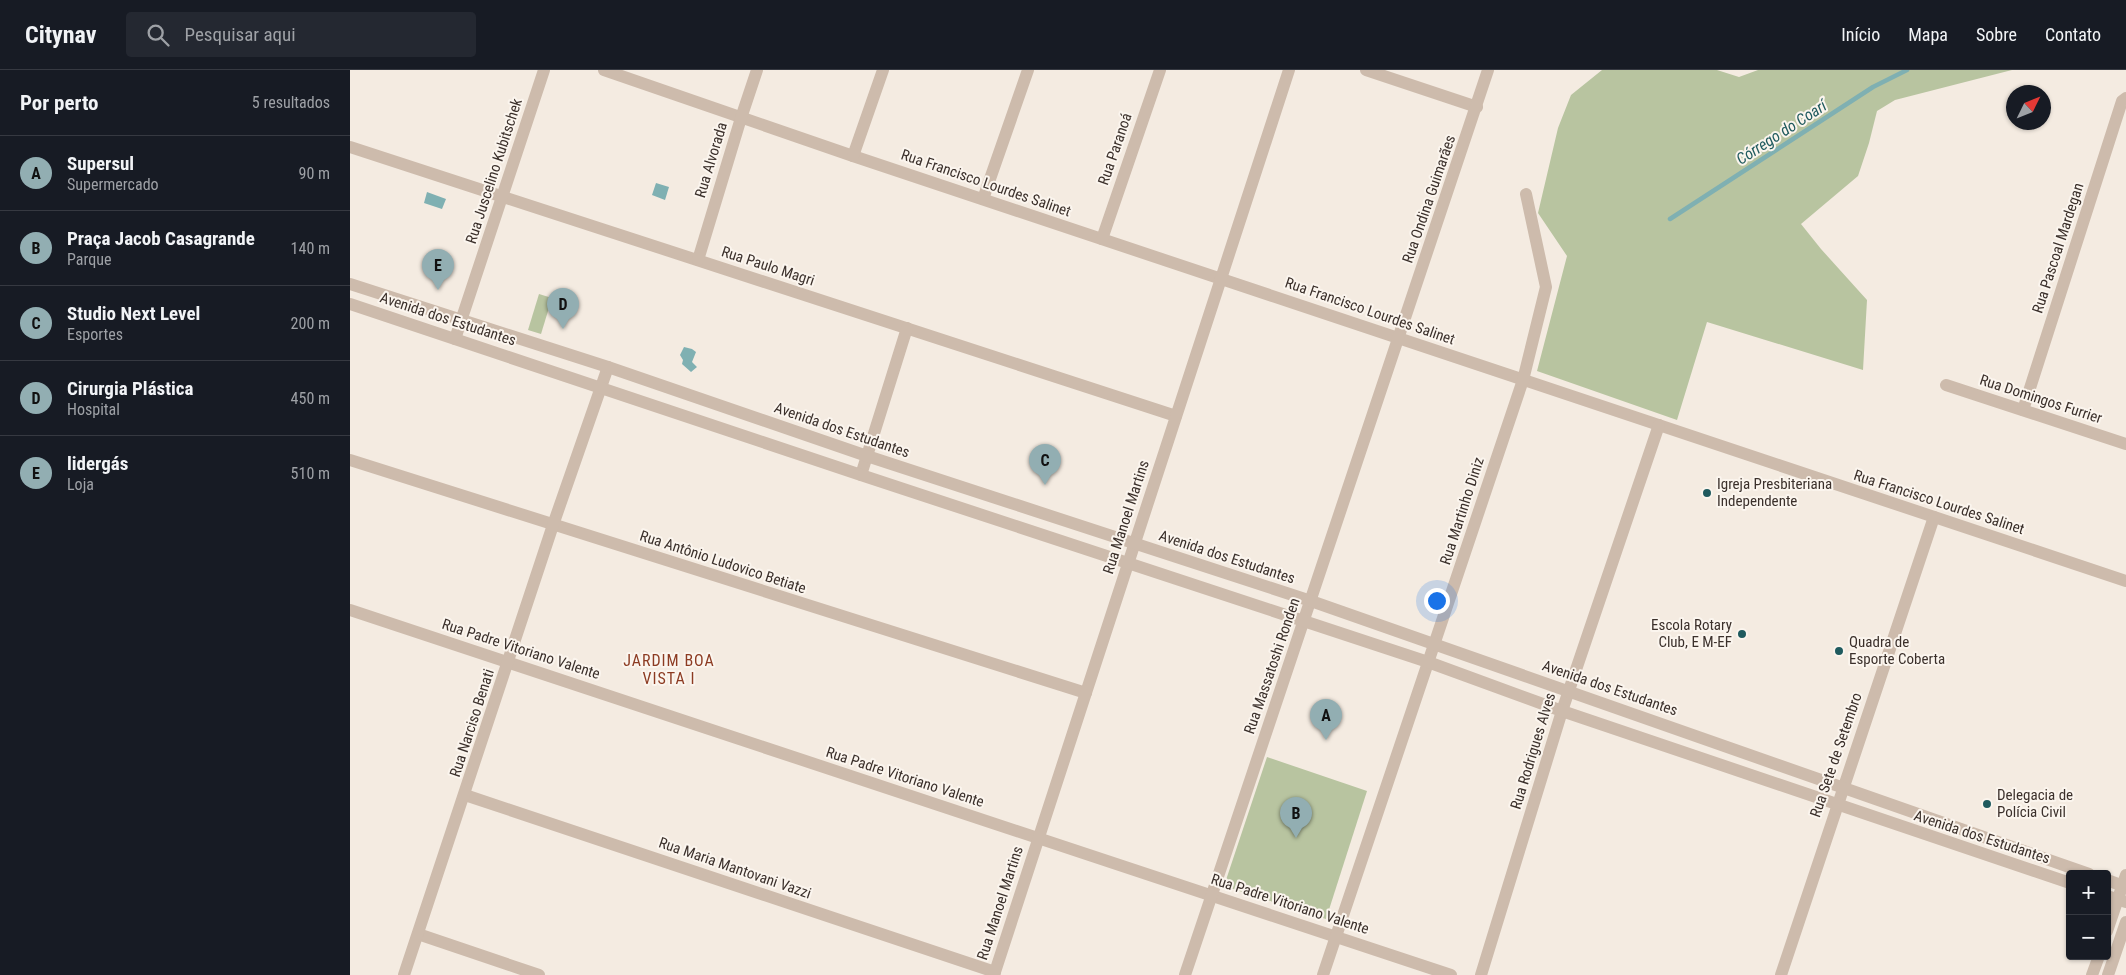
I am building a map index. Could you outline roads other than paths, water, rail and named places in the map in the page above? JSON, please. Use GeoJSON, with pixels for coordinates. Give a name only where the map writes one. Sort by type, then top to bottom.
{"type":"FeatureCollection","features":[{"type":"Feature","properties":{"kind":"street","name":"Rua Juscelino Kubitschek"},"geometry":{"type":"LineString","coordinates":[[455,339],[544,70]]}},
{"type":"Feature","properties":{"kind":"street","name":"Rua Francisco Lourdes Salinet"},"geometry":{"type":"LineString","coordinates":[[604,70],[853,156],[2126,581]]}},
{"type":"Feature","properties":{"kind":"street","name":"Rua Alvorada"},"geometry":{"type":"LineString","coordinates":[[698,260],[757,70]]}},
{"type":"Feature","properties":{"kind":"street"},"geometry":{"type":"LineString","coordinates":[[853,156],[883,70]]}},
{"type":"Feature","properties":{"kind":"street"},"geometry":{"type":"LineString","coordinates":[[984,199],[1028,70]]}},
{"type":"Feature","properties":{"kind":"street","name":"Rua Paranoá"},"geometry":{"type":"LineString","coordinates":[[1102,239],[1160,70]]}},
{"type":"Feature","properties":{"kind":"street","name":"Rua Manoel Martins"},"geometry":{"type":"LineString","coordinates":[[994,973],[1289,70]]}},
{"type":"Feature","properties":{"kind":"street"},"geometry":{"type":"LineString","coordinates":[[1366,70],[1477,107]]}},
{"type":"Feature","properties":{"kind":"street","name":"Rua Ondina Guimarães"},"geometry":{"type":"LineString","coordinates":[[1399,338],[1488,70]]}},
{"type":"Feature","properties":{"kind":"street","name":"Rua Pascoal Mardegan"},"geometry":{"type":"LineString","coordinates":[[2023,410],[2122,101],[2126,98]]}},
{"type":"Feature","properties":{"kind":"street","name":"Rua Paulo Magri"},"geometry":{"type":"LineString","coordinates":[[350,147],[1176,416]]}},
{"type":"Feature","properties":{"kind":"street","name":"Rua Martinho Diniz"},"geometry":{"type":"LineString","coordinates":[[1323,975],[1522,380],[1546,286],[1526,194]]}},
{"type":"Feature","properties":{"kind":"street","name":"Avenida dos Estudantes"},"geometry":{"type":"LineString","coordinates":[[350,284],[608,367],[867,456],[1311,601],[2079,870]]}},
{"type":"Feature","properties":{"kind":"street","name":"Avenida dos Estudantes"},"geometry":{"type":"LineString","coordinates":[[350,304],[1428,662],[1665,747],[2066,882]]}},
{"type":"Feature","properties":{"kind":"street"},"geometry":{"type":"LineString","coordinates":[[861,475],[907,328]]}},
{"type":"Feature","properties":{"kind":"street","name":"Rua Massatoshi Ronden"},"geometry":{"type":"LineString","coordinates":[[1185,975],[1399,338]]}},
{"type":"Feature","properties":{"kind":"street","name":"Rua Narciso Benati"},"geometry":{"type":"LineString","coordinates":[[404,975],[553,525],[608,367]]}},
{"type":"Feature","properties":{"kind":"street","name":"Rua Domingos Furrier"},"geometry":{"type":"LineString","coordinates":[[1946,385],[2126,444]]}},
{"type":"Feature","properties":{"kind":"street","name":"Rua Rodrigues Alves"},"geometry":{"type":"LineString","coordinates":[[1480,975],[1562,711],[1659,425]]}},
{"type":"Feature","properties":{"kind":"street","name":"Rua Antônio Ludovico Betiate"},"geometry":{"type":"LineString","coordinates":[[350,460],[1086,693]]}},
{"type":"Feature","properties":{"kind":"street"},"geometry":{"type":"LineString","coordinates":[[998,520],[1004,501]]}},
{"type":"Feature","properties":{"kind":"street","name":"Rua Sete de Setembro"},"geometry":{"type":"LineString","coordinates":[[1781,975],[1842,787],[1934,517]]}},
{"type":"Feature","properties":{"kind":"street","name":"Rua Padre Vitoriano Valente"},"geometry":{"type":"LineString","coordinates":[[350,610],[1451,975]]}},
{"type":"Feature","properties":{"kind":"street"},"geometry":{"type":"LineString","coordinates":[[1665,747],[1671,727]]}},
{"type":"Feature","properties":{"kind":"street"},"geometry":{"type":"LineString","coordinates":[[1747,775],[1754,756]]}},
{"type":"Feature","properties":{"kind":"street","name":"Rua Maria Mantovani Vazzi"},"geometry":{"type":"LineString","coordinates":[[465,795],[994,973]]}},
{"type":"Feature","properties":{"kind":"street"},"geometry":{"type":"LineString","coordinates":[[1940,840],[1946,823]]}},
{"type":"Feature","properties":{"kind":"street"},"geometry":{"type":"LineString","coordinates":[[2023,868],[2027,852]]}},
{"type":"Feature","properties":{"kind":"street"},"geometry":{"type":"LineString","coordinates":[[2111,881],[2125,883],[2117,899],[2111,918]]}},
{"type":"Feature","properties":{"kind":"street"},"geometry":{"type":"LineString","coordinates":[[2108,975],[2126,922]]}},
{"type":"Feature","properties":{"kind":"street"},"geometry":{"type":"LineString","coordinates":[[418,934],[539,975]]}},
{"type":"Feature","properties":{"kind":"street"},"geometry":{"type":"LineString","coordinates":[[2092,975],[2098,960]]}},
{"type":"Feature","properties":{"kind":"water"},"geometry":{"type":"Polygon","coordinates":[[[656,183],[669,187],[665,200],[652,195],[656,183]]]}},
{"type":"Feature","properties":{"kind":"water"},"geometry":{"type":"Polygon","coordinates":[[[427,192],[446,199],[442,209],[424,203],[427,192]]]}},
{"type":"Feature","properties":{"kind":"water"},"geometry":{"type":"Polygon","coordinates":[[[684,347],[696,352],[692,362],[697,367],[691,372],[682,364],[683,360],[680,355],[684,347]]]}},
{"type":"Feature","properties":{"kind":"waterway","name":"Córrego do Coarí"},"geometry":{"type":"LineString","coordinates":[[1670,219],[1873,87],[1907,70]]}},
{"type":"Feature","properties":{"kind":"place","name":"lidergás"},"geometry":{"type":"Point","coordinates":[438,290]}},
{"type":"Feature","properties":{"kind":"place","name":"Cirurgia Plástica"},"geometry":{"type":"Point","coordinates":[563,329]}},
{"type":"Feature","properties":{"kind":"place","name":"Studio Next Level"},"geometry":{"type":"Point","coordinates":[1045,485]}},
{"type":"Feature","properties":{"kind":"place","name":"Igreja Presbiteriana Independente"},"geometry":{"type":"Point","coordinates":[1707,493]}},
{"type":"Feature","properties":{"kind":"place","name":"Escola Rotary Club, E M-EF"},"geometry":{"type":"Point","coordinates":[1742,634]}},
{"type":"Feature","properties":{"kind":"place","name":"Quadra de Esporte Coberta"},"geometry":{"type":"Point","coordinates":[1839,651]}},
{"type":"Feature","properties":{"kind":"place","name":"Supersul"},"geometry":{"type":"Point","coordinates":[1326,740]}},
{"type":"Feature","properties":{"kind":"place","name":"Delegacia de Polícia Civil"},"geometry":{"type":"Point","coordinates":[1987,804]}},
{"type":"Feature","properties":{"kind":"place","name":"Praça Jacob Casagrande"},"geometry":{"type":"Point","coordinates":[1296,838]}},
{"type":"Feature","properties":{"kind":"district","name":"JARDIM BOA VISTA I"},"geometry":{"type":"Point","coordinates":[669,669]}}]}
